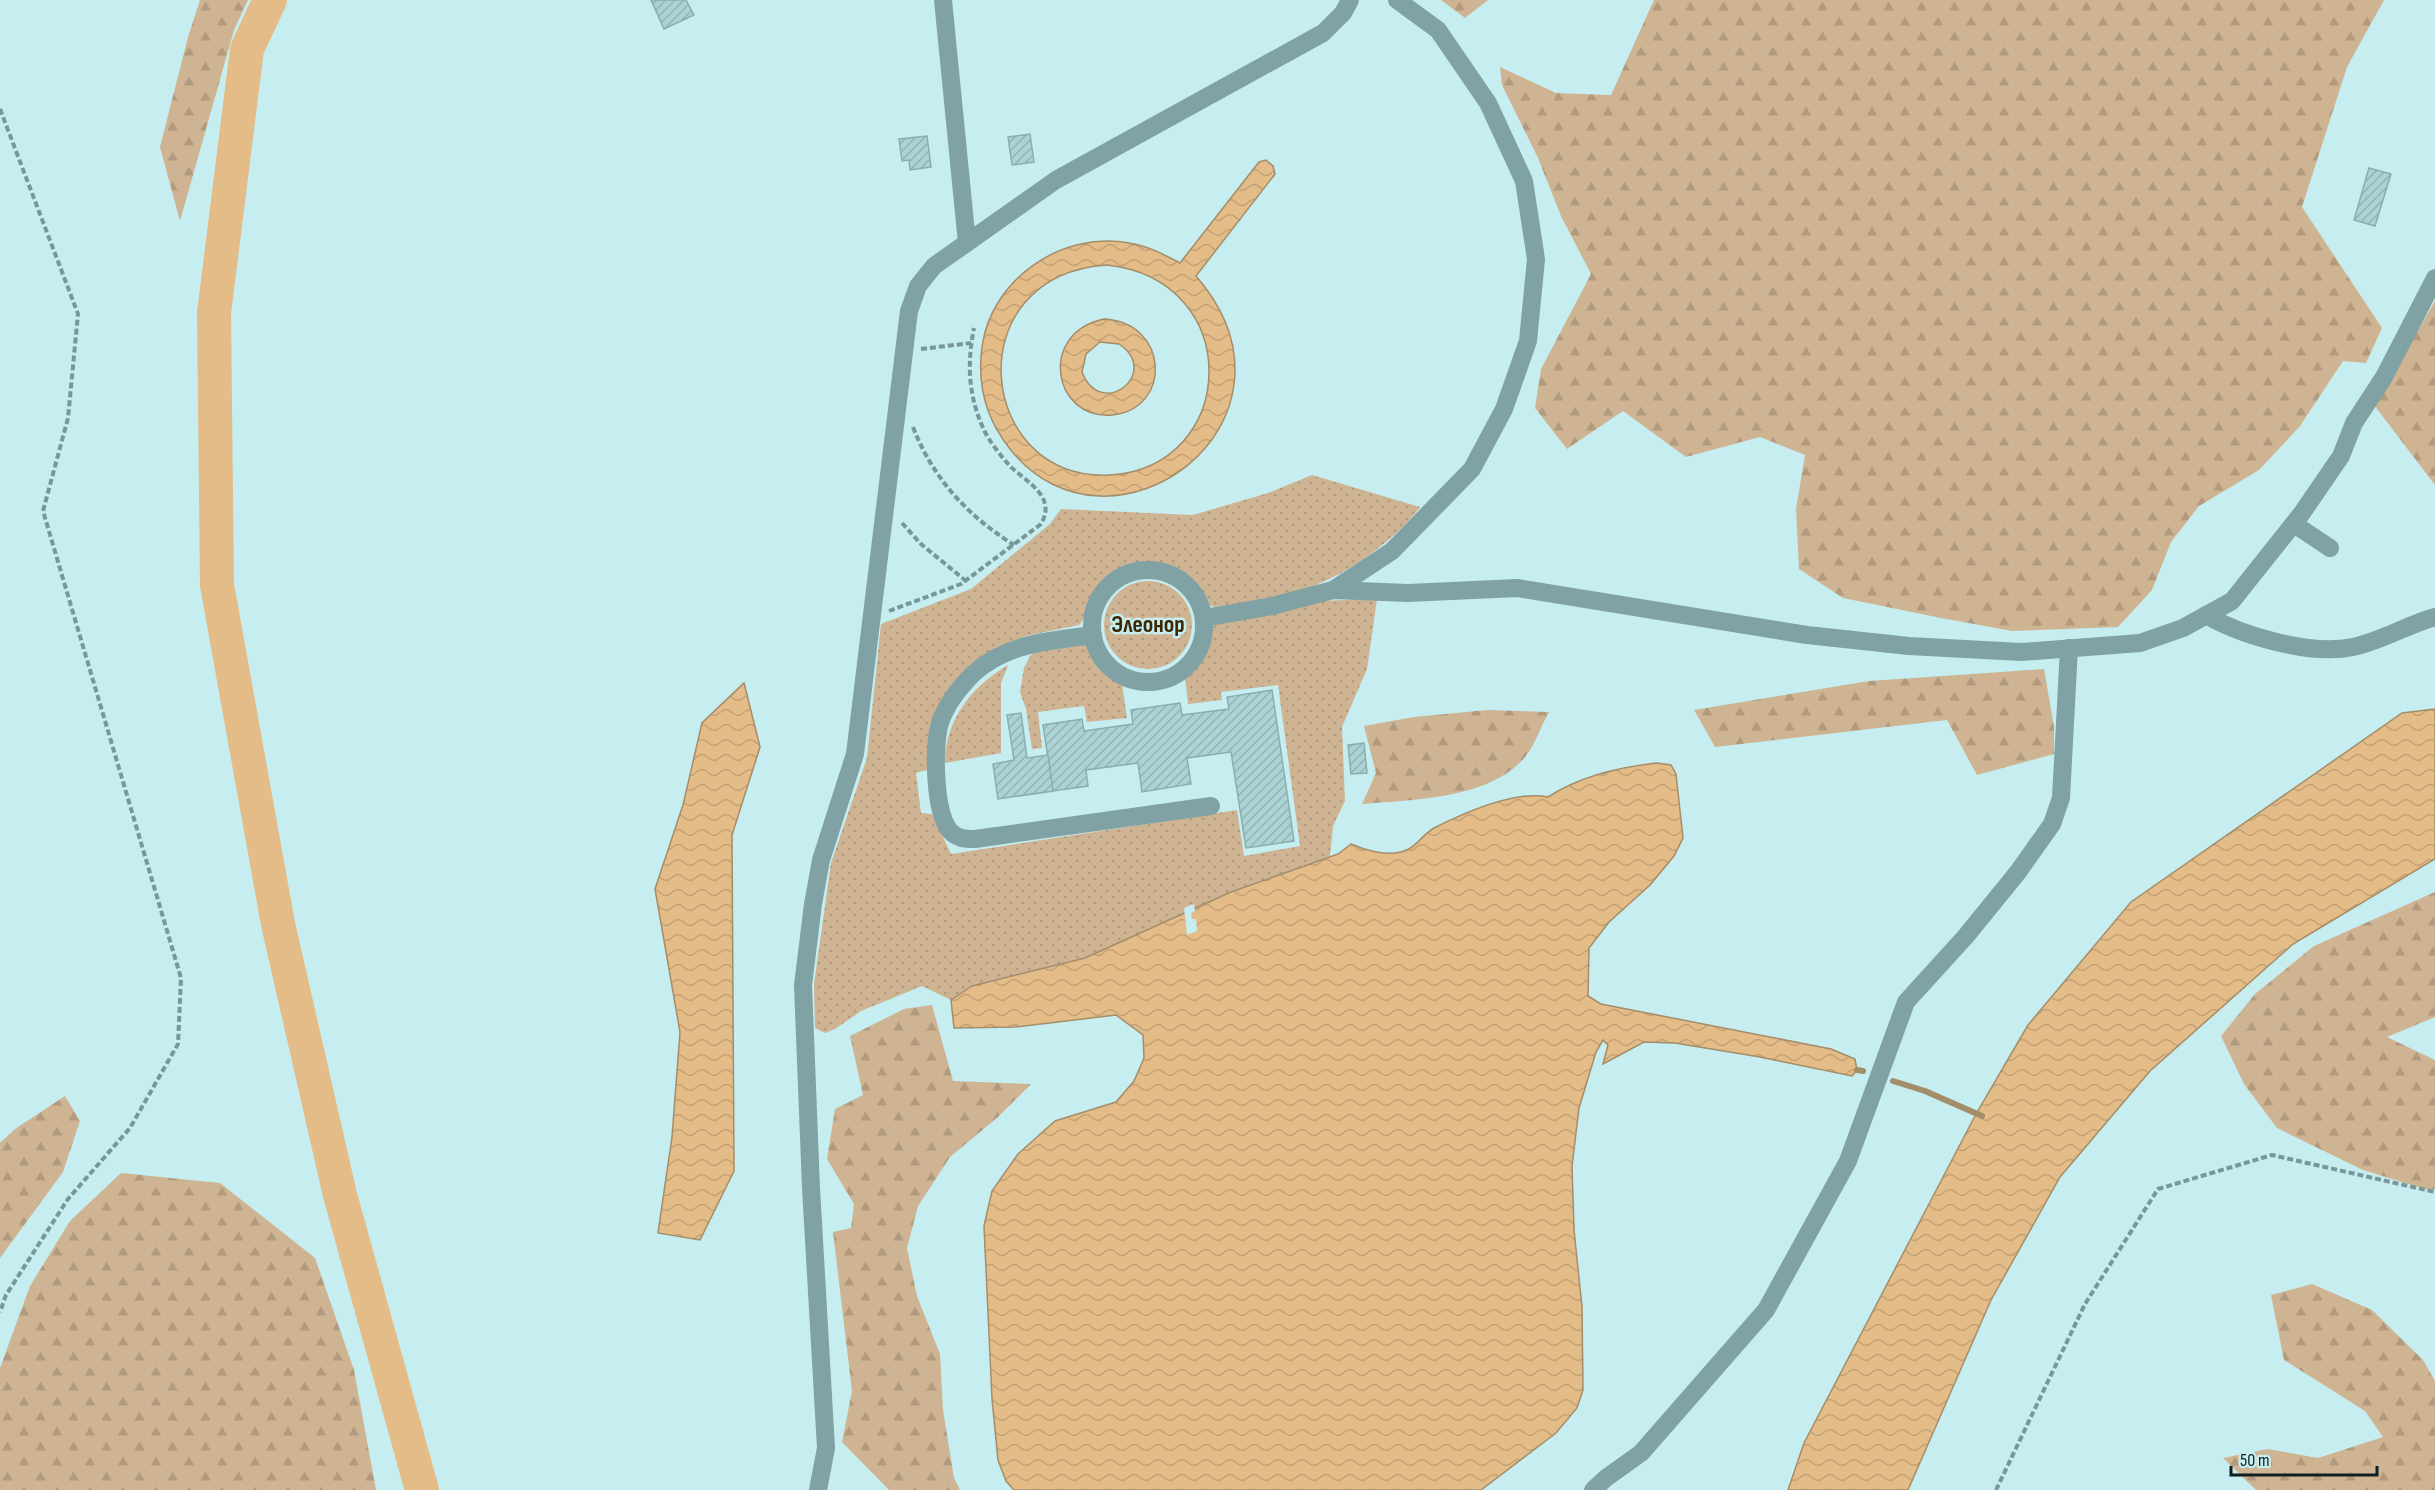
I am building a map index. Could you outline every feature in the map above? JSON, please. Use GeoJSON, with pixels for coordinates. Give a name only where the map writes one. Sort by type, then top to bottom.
{"type":"FeatureCollection","features":[{"type":"Feature","properties":{"kind":"lane"},"geometry":{"type":"LineString","coordinates":[[943,0],[967,243]]}},
{"type":"Feature","properties":{"kind":"lane"},"geometry":{"type":"LineString","coordinates":[[818,1490],[826,1448],[811,1188],[803,985],[821,860],[855,754],[909,311],[918,286],[934,266],[1056,180],[1323,33],[1343,13],[1350,0]]}},
{"type":"Feature","properties":{"kind":"lane"},"geometry":{"type":"LineString","coordinates":[[1333,590],[1392,551],[1472,469],[1504,409],[1528,341],[1536,259],[1524,181],[1488,103],[1438,30],[1397,0]]}},
{"type":"Feature","properties":{"kind":"lane"},"geometry":{"type":"LineString","coordinates":[[1204,618],[1272,606],[1333,590],[1408,593],[1517,588],[1807,635],[1898,645],[2020,652],[2140,643],[2183,628],[2232,601],[2294,524],[2341,456],[2354,423],[2384,377],[2435,278]]}},
{"type":"Feature","properties":{"kind":"lane"},"geometry":{"type":"LineString","coordinates":[[2294,524],[2330,548]]}},
{"type":"Feature","properties":{"kind":"lane"},"geometry":{"type":"LineString","coordinates":[[1149,570],[1168,574],[1185,584],[1197,599],[1204,618],[1204,635],[1198,652],[1188,666],[1174,676],[1157,682],[1139,681],[1115,671],[1098,651],[1093,635],[1093,615],[1100,597],[1113,583],[1130,573],[1140,571],[1149,570]]}},
{"type":"Feature","properties":{"kind":"lane"},"geometry":{"type":"LineString","coordinates":[[2206,615],[2225,626],[2302,647],[2331,650],[2354,647],[2435,617]]}},
{"type":"Feature","properties":{"kind":"lane"},"geometry":{"type":"LineString","coordinates":[[1093,635],[1028,644],[1004,653],[974,674],[958,692],[943,716],[936,744],[936,769],[944,819],[950,830],[960,838],[975,839],[1211,806]]}},
{"type":"Feature","properties":{"kind":"lane"},"geometry":{"type":"LineString","coordinates":[[1593,1490],[1641,1453],[1766,1310],[1848,1161],[1906,1002],[1966,936],[2018,872],[2052,824],[2061,798],[2069,648]]}},
{"type":"Feature","properties":{"kind":"path"},"geometry":{"type":"LineString","coordinates":[[0,109],[78,314],[68,418],[44,511],[181,978],[178,1044],[130,1128],[68,1199],[6,1295],[0,1312]]}},
{"type":"Feature","properties":{"kind":"path"},"geometry":{"type":"LineString","coordinates":[[873,617],[966,581],[1041,524],[1046,505],[1040,492],[1010,466],[983,428],[969,380],[974,328]]}},
{"type":"Feature","properties":{"kind":"path"},"geometry":{"type":"LineString","coordinates":[[904,352],[971,343]]}},
{"type":"Feature","properties":{"kind":"path"},"geometry":{"type":"LineString","coordinates":[[912,424],[935,471],[956,499],[984,526],[1014,545]]}},
{"type":"Feature","properties":{"kind":"path"},"geometry":{"type":"LineString","coordinates":[[886,504],[921,544],[966,581]]}},
{"type":"Feature","properties":{"kind":"path"},"geometry":{"type":"LineString","coordinates":[[1996,1490],[2085,1304],[2158,1189],[2272,1155],[2435,1192]]}},
{"type":"Feature","properties":{"kind":"green space"},"geometry":{"type":"Polygon","coordinates":[[[200,0],[248,0],[234,30],[180,221],[160,147],[188,37],[200,0]]]}},
{"type":"Feature","properties":{"kind":"green space"},"geometry":{"type":"Polygon","coordinates":[[[1441,0],[1488,0],[1465,18],[1441,0]]]}},
{"type":"Feature","properties":{"kind":"green space"},"geometry":{"type":"Polygon","coordinates":[[[1654,0],[2384,0],[2347,67],[2302,207],[2382,328],[2366,363],[2343,361],[2300,426],[2259,470],[2199,506],[2171,542],[2152,590],[2118,627],[2012,631],[1843,598],[1799,569],[1796,509],[1805,455],[1760,437],[1686,457],[1623,411],[1567,449],[1535,408],[1541,369],[1591,274],[1561,216],[1538,158],[1502,85],[1500,67],[1556,93],[1611,95],[1654,0]]]}},
{"type":"Feature","properties":{"kind":"green space"},"geometry":{"type":"Polygon","coordinates":[[[2435,301],[2435,485],[2374,405],[2435,301]]]}},
{"type":"Feature","properties":{"kind":"green space"},"geometry":{"type":"Polygon","coordinates":[[[1312,475],[1420,507],[1395,534],[1357,563],[1338,575],[1281,596],[1215,607],[1209,605],[1189,579],[1167,567],[1141,564],[1117,571],[1097,588],[1085,617],[1079,625],[1026,636],[992,650],[935,717],[927,770],[916,773],[921,813],[932,814],[951,854],[1237,810],[1244,856],[1300,846],[1278,685],[1221,692],[1222,700],[1188,704],[1185,676],[1201,659],[1213,625],[1315,601],[1377,599],[1367,669],[1342,727],[1345,801],[1333,826],[1330,856],[1231,892],[1085,958],[972,986],[951,1000],[922,986],[861,1011],[835,1029],[825,1033],[815,1028],[814,984],[831,863],[867,758],[881,624],[971,589],[1050,524],[1061,509],[1193,515],[1268,493],[1312,475]]]}},
{"type":"Feature","properties":{"kind":"green space"},"geometry":{"type":"Polygon","coordinates":[[[1148,581],[1165,585],[1179,594],[1188,608],[1192,625],[1188,642],[1179,656],[1165,665],[1148,669],[1131,665],[1117,656],[1108,642],[1104,625],[1108,608],[1117,594],[1131,585],[1148,581]]]}},
{"type":"Feature","properties":{"kind":"green space"},"geometry":{"type":"Polygon","coordinates":[[[1079,643],[1086,645],[1098,666],[1122,684],[1127,718],[1087,722],[1084,706],[1038,712],[1042,748],[1032,749],[1026,709],[1020,692],[1024,668],[1030,656],[1039,648],[1079,643]]]}},
{"type":"Feature","properties":{"kind":"green space"},"geometry":{"type":"Polygon","coordinates":[[[1008,665],[1001,683],[1001,753],[945,763],[950,733],[963,706],[972,694],[1008,665]]]}},
{"type":"Feature","properties":{"kind":"green space"},"geometry":{"type":"Polygon","coordinates":[[[2044,669],[2054,727],[2054,754],[1977,775],[1947,720],[1715,747],[1694,710],[1869,681],[2044,669]]]}},
{"type":"Feature","properties":{"kind":"green space"},"geometry":{"type":"Polygon","coordinates":[[[1487,710],[1549,712],[1529,752],[1510,771],[1492,782],[1449,795],[1362,804],[1376,773],[1364,726],[1414,717],[1487,710]]]}},
{"type":"Feature","properties":{"kind":"green space"},"geometry":{"type":"Polygon","coordinates":[[[2435,892],[2435,1017],[2387,1037],[2435,1060],[2435,1189],[2428,1190],[2363,1170],[2277,1128],[2244,1084],[2221,1036],[2255,994],[2314,946],[2435,892]]]}},
{"type":"Feature","properties":{"kind":"green space"},"geometry":{"type":"Polygon","coordinates":[[[932,1005],[953,1081],[1031,1084],[998,1117],[950,1157],[918,1206],[907,1248],[917,1296],[940,1354],[943,1410],[954,1478],[960,1490],[889,1490],[842,1442],[852,1391],[833,1232],[851,1228],[854,1204],[827,1159],[835,1109],[863,1095],[850,1036],[904,1009],[932,1005]]]}},
{"type":"Feature","properties":{"kind":"green space"},"geometry":{"type":"Polygon","coordinates":[[[65,1096],[80,1121],[63,1172],[0,1258],[0,1143],[15,1129],[65,1096]]]}},
{"type":"Feature","properties":{"kind":"green space"},"geometry":{"type":"Polygon","coordinates":[[[121,1173],[220,1183],[315,1258],[354,1370],[376,1490],[0,1490],[0,1368],[30,1286],[70,1221],[121,1173]]]}},
{"type":"Feature","properties":{"kind":"green space"},"geometry":{"type":"Polygon","coordinates":[[[2312,1284],[2372,1310],[2423,1360],[2435,1381],[2435,1490],[2256,1490],[2223,1458],[2268,1449],[2318,1458],[2383,1437],[2365,1411],[2284,1360],[2271,1295],[2312,1284]]]}},
{"type":"Feature","properties":{"kind":"water"},"geometry":{"type":"Polygon","coordinates":[[[1266,160],[1273,166],[1275,174],[1196,276],[1228,331],[1234,382],[1219,428],[1188,465],[1146,489],[1099,496],[1052,484],[1010,449],[995,426],[985,401],[981,374],[982,347],[988,322],[999,300],[1015,281],[1034,265],[1056,252],[1079,244],[1104,241],[1136,244],[1180,263],[1259,162],[1266,160]],[[1107,265],[1058,277],[1024,303],[1006,338],[1001,376],[1010,414],[1032,447],[1065,468],[1110,475],[1153,464],[1184,441],[1202,409],[1209,373],[1203,336],[1184,303],[1152,278],[1107,265]]]}},
{"type":"Feature","properties":{"kind":"water"},"geometry":{"type":"Polygon","coordinates":[[[1104,319],[1126,324],[1141,334],[1151,349],[1155,366],[1153,383],[1146,398],[1132,409],[1112,415],[1092,413],[1076,404],[1066,391],[1061,374],[1062,357],[1069,341],[1083,327],[1104,319]],[[1100,342],[1086,354],[1082,372],[1091,386],[1102,392],[1113,392],[1124,387],[1131,379],[1134,368],[1131,356],[1119,344],[1100,342]]]}},
{"type":"Feature","properties":{"kind":"water"},"geometry":{"type":"Polygon","coordinates":[[[744,683],[760,747],[732,835],[734,1171],[700,1240],[658,1233],[672,1137],[680,1032],[655,889],[683,805],[702,723],[744,683]]]}},
{"type":"Feature","properties":{"kind":"water"},"geometry":{"type":"Polygon","coordinates":[[[2435,709],[2435,859],[2293,944],[2150,1071],[2060,1177],[1991,1300],[1908,1490],[1788,1490],[1804,1443],[1976,1114],[2028,1025],[2131,902],[2402,713],[2435,709]]]}},
{"type":"Feature","properties":{"kind":"water"},"geometry":{"type":"Polygon","coordinates":[[[1657,763],[1671,765],[1676,774],[1683,838],[1674,856],[1650,885],[1609,922],[1589,948],[1588,996],[1601,1004],[1831,1049],[1855,1059],[1857,1070],[1852,1076],[1760,1057],[1675,1043],[1644,1042],[1603,1064],[1608,1045],[1603,1040],[1596,1052],[1579,1108],[1572,1166],[1574,1230],[1582,1307],[1583,1390],[1577,1408],[1556,1433],[1481,1490],[1014,1490],[1006,1481],[998,1460],[992,1399],[984,1226],[992,1191],[1018,1154],[1055,1121],[1116,1102],[1134,1081],[1144,1058],[1143,1035],[1116,1015],[1015,1027],[954,1028],[951,1000],[972,986],[1085,958],[1231,892],[1338,854],[1351,844],[1375,852],[1401,852],[1410,848],[1434,828],[1490,804],[1521,797],[1548,797],[1587,778],[1629,767],[1657,763]]]}},
{"type":"Feature","properties":{"kind":"pier"},"geometry":{"type":"Polygon","coordinates":[[[1194,904],[1195,911],[1191,913],[1192,919],[1196,919],[1197,931],[1187,935],[1184,908],[1194,904]]]}},
{"type":"Feature","properties":{"kind":"building"},"geometry":{"type":"Polygon","coordinates":[[[651,0],[686,0],[694,15],[664,29],[651,0]]]}},
{"type":"Feature","properties":{"kind":"building"},"geometry":{"type":"Polygon","coordinates":[[[1030,134],[1034,162],[1012,165],[1008,137],[1030,134]]]}},
{"type":"Feature","properties":{"kind":"building"},"geometry":{"type":"Polygon","coordinates":[[[927,136],[931,167],[910,170],[909,160],[902,161],[899,139],[927,136]]]}},
{"type":"Feature","properties":{"kind":"building"},"geometry":{"type":"Polygon","coordinates":[[[2369,168],[2391,174],[2375,226],[2354,220],[2369,168]]]}},
{"type":"Feature","properties":{"kind":"building"},"geometry":{"type":"Polygon","coordinates":[[[1272,690],[1294,841],[1246,848],[1231,752],[1187,758],[1191,784],[1142,792],[1138,763],[1086,770],[1088,786],[1053,791],[1043,725],[1082,719],[1084,731],[1133,724],[1131,710],[1180,703],[1182,715],[1229,709],[1227,697],[1272,690]]]}},
{"type":"Feature","properties":{"kind":"building"},"geometry":{"type":"Polygon","coordinates":[[[1021,713],[1027,758],[1048,755],[1053,791],[998,799],[993,764],[1014,760],[1007,715],[1021,713]]]}},
{"type":"Feature","properties":{"kind":"building"},"geometry":{"type":"Polygon","coordinates":[[[1364,743],[1367,773],[1351,774],[1348,745],[1364,743]]]}},
{"type":"Feature","properties":{"kind":"waterway"},"geometry":{"type":"LineString","coordinates":[[270,0],[247,49],[214,313],[217,585],[278,924],[340,1195],[422,1490]]}},
{"type":"Feature","properties":{"kind":"waterway"},"geometry":{"type":"LineString","coordinates":[[1857,1070],[1863,1071]]}},
{"type":"Feature","properties":{"kind":"waterway"},"geometry":{"type":"LineString","coordinates":[[1893,1081],[1925,1091],[1982,1116]]}},
{"type":"Feature","properties":{"kind":"district","name":"Элеонор"},"geometry":{"type":"Point","coordinates":[1148,624]}}]}
